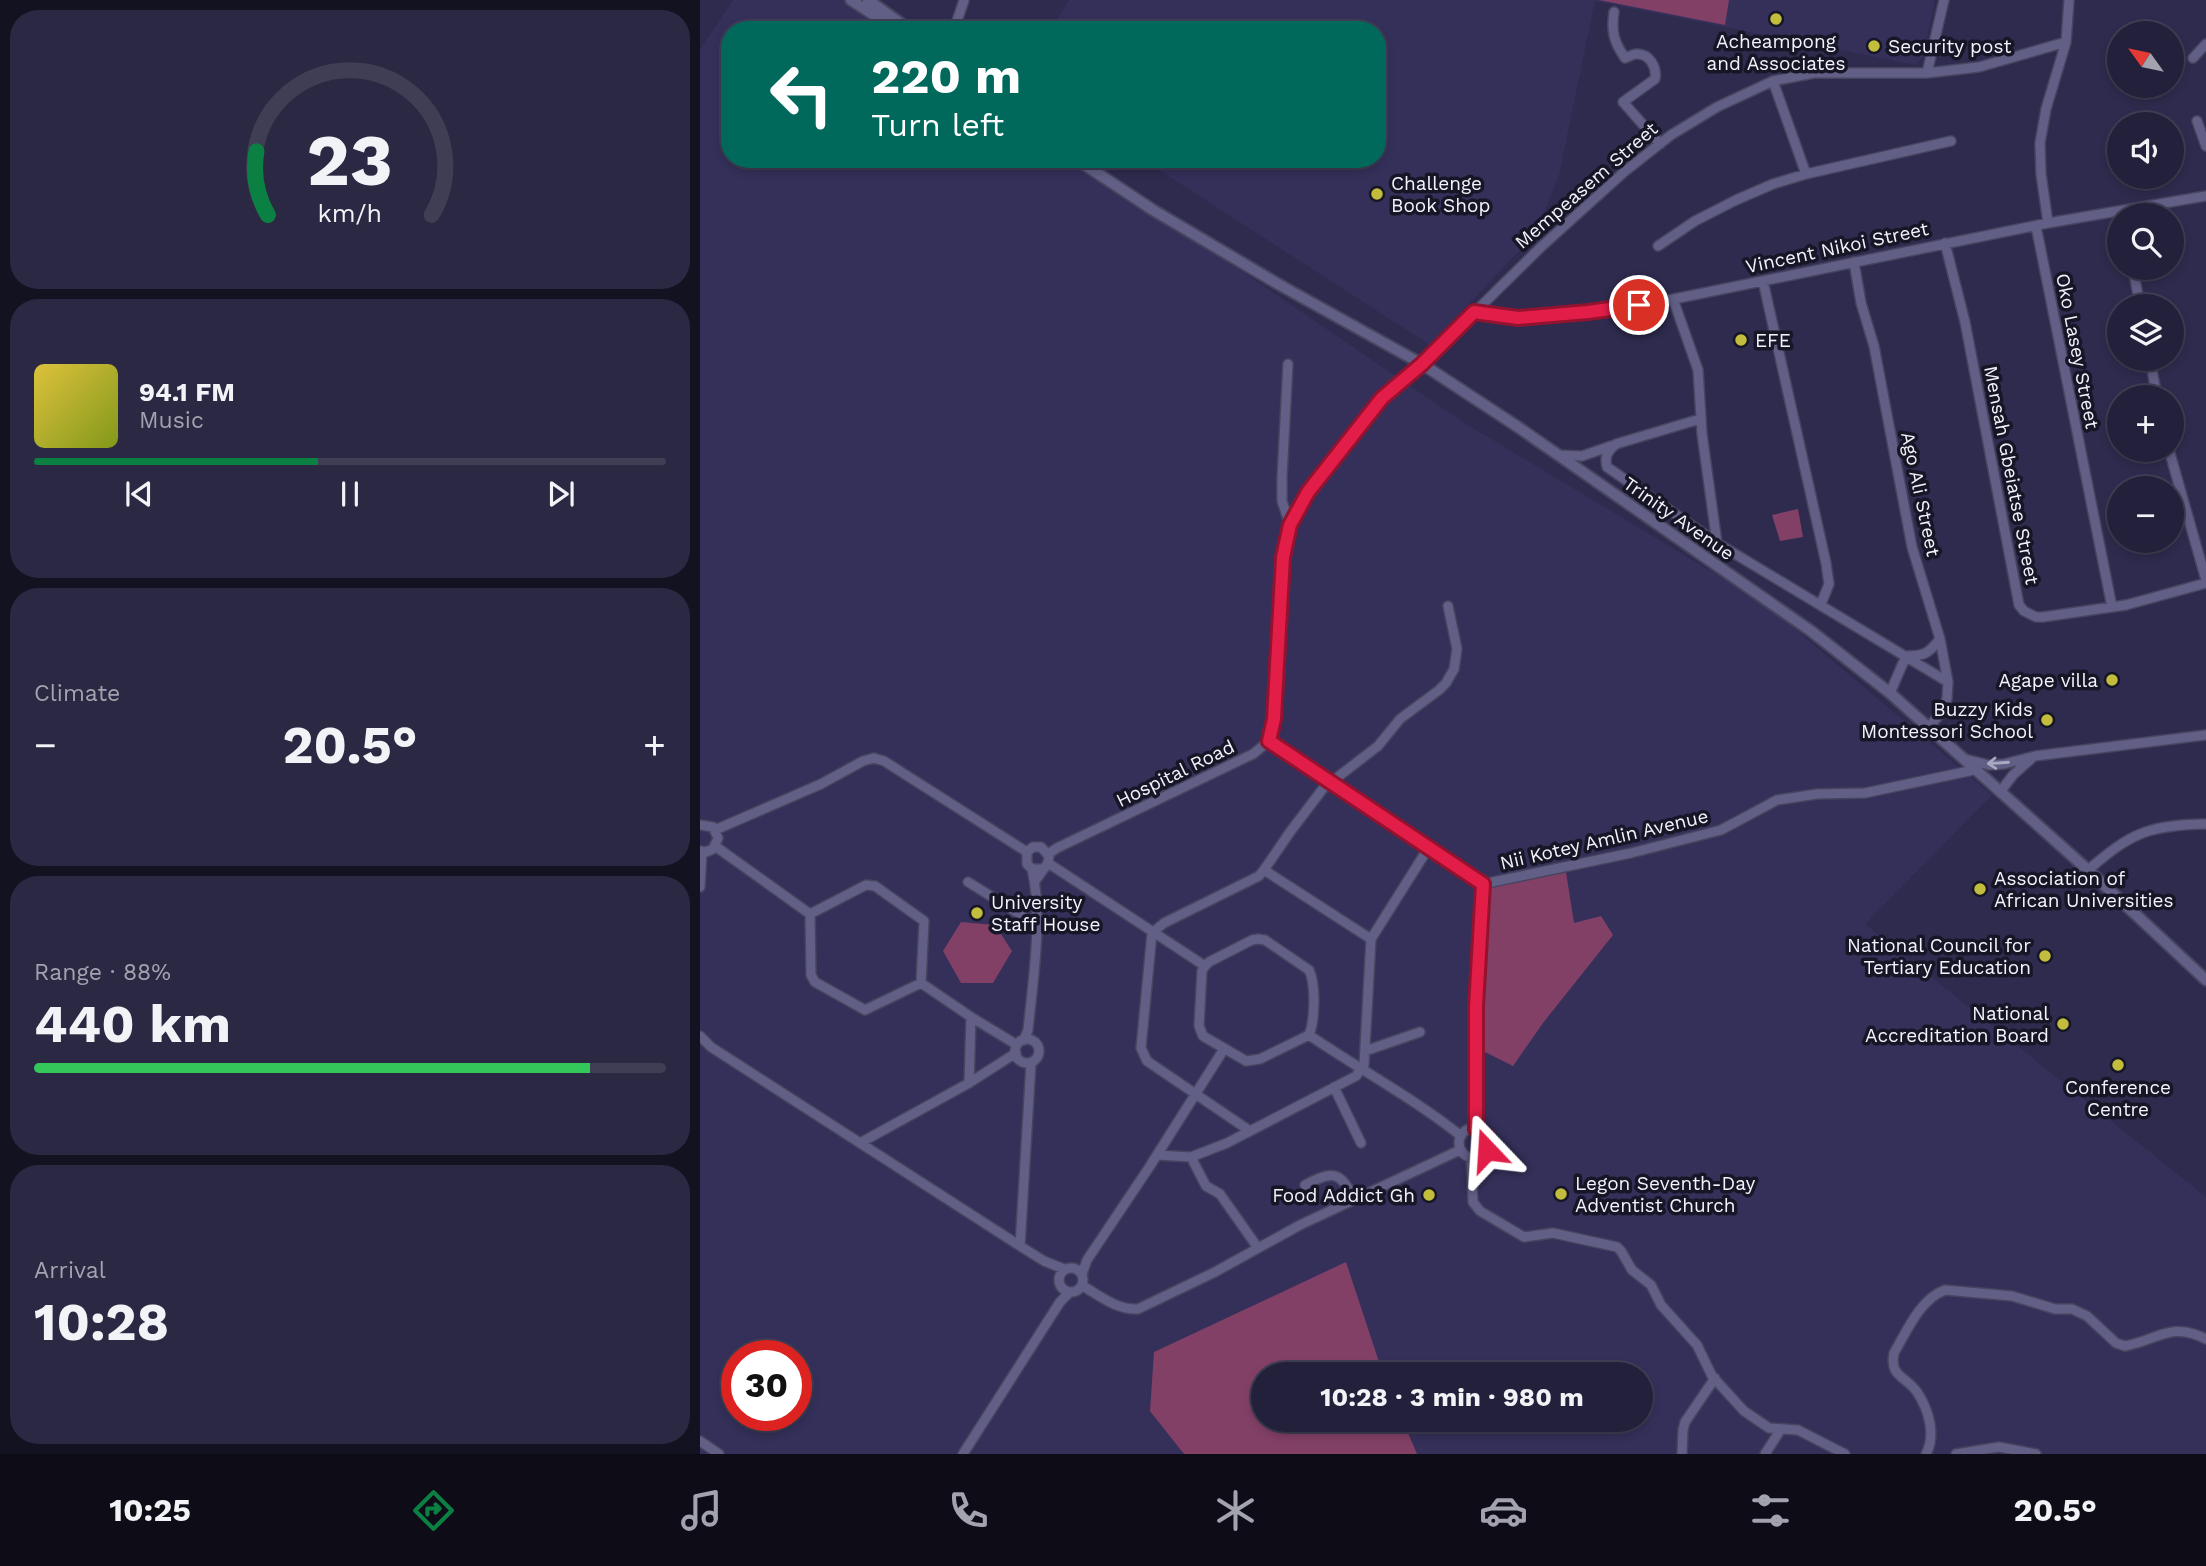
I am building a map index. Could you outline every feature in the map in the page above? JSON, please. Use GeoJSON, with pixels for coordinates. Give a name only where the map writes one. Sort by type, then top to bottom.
{"type":"FeatureCollection","features":[{"type":"Feature","properties":{"kind":"street"},"geometry":{"type":"LineString","coordinates":[[851,0],[883,21]]}},
{"type":"Feature","properties":{"kind":"street"},"geometry":{"type":"LineString","coordinates":[[868,0],[897,21]]}},
{"type":"Feature","properties":{"kind":"street"},"geometry":{"type":"LineString","coordinates":[[957,21],[964,0]]}},
{"type":"Feature","properties":{"kind":"street"},"geometry":{"type":"LineString","coordinates":[[1927,73],[1944,0]]}},
{"type":"Feature","properties":{"kind":"street"},"geometry":{"type":"LineString","coordinates":[[2048,223],[2040,143],[2046,109],[2066,42],[2068,0]]}},
{"type":"Feature","properties":{"kind":"street"},"geometry":{"type":"LineString","coordinates":[[1614,12],[1611,29],[1613,40],[1625,58],[1636,54],[1644,55],[1651,61],[1656,72],[1655,79],[1623,102],[1660,144]]}},
{"type":"Feature","properties":{"kind":"street","name":"Mempeasem Street"},"geometry":{"type":"LineString","coordinates":[[1422,364],[1541,247],[1624,172],[1660,144],[1717,107],[1773,81],[1814,74],[1927,73],[1979,66],[2066,42]]}},
{"type":"Feature","properties":{"kind":"street"},"geometry":{"type":"LineString","coordinates":[[2193,58],[2206,44]]}},
{"type":"Feature","properties":{"kind":"street"},"geometry":{"type":"LineString","coordinates":[[1773,81],[1806,174]]}},
{"type":"Feature","properties":{"kind":"street"},"geometry":{"type":"LineString","coordinates":[[2197,121],[2206,146]]}},
{"type":"Feature","properties":{"kind":"street"},"geometry":{"type":"LineString","coordinates":[[1658,246],[1695,221],[1773,184],[1951,141]]}},
{"type":"Feature","properties":{"kind":"street","name":"Trinity Avenue"},"geometry":{"type":"LineString","coordinates":[[1090,168],[1245,265],[1422,364],[1811,631],[1890,693],[2205,977]]}},
{"type":"Feature","properties":{"kind":"street","name":"Vincent Nikoi Street"},"geometry":{"type":"LineString","coordinates":[[2173,203],[2206,197]]}},
{"type":"Feature","properties":{"kind":"street","name":"Vincent Nikoi Street"},"geometry":{"type":"LineString","coordinates":[[1474,312],[1518,318],[1588,312],[1673,299],[1945,243],[2107,214]]}},
{"type":"Feature","properties":{"kind":"street","name":"Oko Lasey Street"},"geometry":{"type":"LineString","coordinates":[[2036,226],[2112,607]]}},
{"type":"Feature","properties":{"kind":"street","name":"Mensah Gbeiatse Street"},"geometry":{"type":"LineString","coordinates":[[1945,243],[1965,322],[2019,605],[2024,611],[2036,617],[2043,617],[2112,607],[2206,581]]}},
{"type":"Feature","properties":{"kind":"street","name":"Ago Ali Street"},"geometry":{"type":"LineString","coordinates":[[1854,262],[1861,303],[1874,346],[1912,547],[1940,639],[1948,682],[1947,699],[1940,714],[1928,728]]}},
{"type":"Feature","properties":{"kind":"street"},"geometry":{"type":"LineString","coordinates":[[1763,281],[1826,563],[1829,584],[1821,604]]}},
{"type":"Feature","properties":{"kind":"street"},"geometry":{"type":"LineString","coordinates":[[1673,299],[1698,370],[1700,419],[1717,543]]}},
{"type":"Feature","properties":{"kind":"street"},"geometry":{"type":"LineString","coordinates":[[1287,364],[1282,501],[1290,525]]}},
{"type":"Feature","properties":{"kind":"street"},"geometry":{"type":"LineString","coordinates":[[1422,364],[1382,398],[1330,461],[1308,492],[1290,525],[1283,557],[1274,719],[1269,741],[1483,884],[1476,1007],[1476,1129]]}},
{"type":"Feature","properties":{"kind":"street"},"geometry":{"type":"LineString","coordinates":[[1582,456],[1700,419]]}},
{"type":"Feature","properties":{"kind":"street"},"geometry":{"type":"LineString","coordinates":[[1606,463],[1609,450],[1616,444]]}},
{"type":"Feature","properties":{"kind":"street"},"geometry":{"type":"LineString","coordinates":[[1558,455],[1582,456],[1606,463],[1717,543],[1948,682]]}},
{"type":"Feature","properties":{"kind":"street"},"geometry":{"type":"LineString","coordinates":[[2172,462],[2206,581]]}},
{"type":"Feature","properties":{"kind":"street"},"geometry":{"type":"LineString","coordinates":[[1250,1131],[1147,1061],[1143,1054],[1141,1048],[1152,933],[1164,923],[1259,876],[1329,782],[1378,746],[1400,719],[1439,691],[1454,669],[1457,649],[1448,606]]}},
{"type":"Feature","properties":{"kind":"street"},"geometry":{"type":"LineString","coordinates":[[1906,656],[1922,656],[1940,639]]}},
{"type":"Feature","properties":{"kind":"street"},"geometry":{"type":"LineString","coordinates":[[1890,693],[1906,656]]}},
{"type":"Feature","properties":{"kind":"street"},"geometry":{"type":"LineString","coordinates":[[1960,758],[1989,765],[2004,764],[2035,756],[2206,735]]}},
{"type":"Feature","properties":{"kind":"street","name":"Hospital Road"},"geometry":{"type":"LineString","coordinates":[[1043,861],[1058,848],[1253,754],[1269,741]]}},
{"type":"Feature","properties":{"kind":"street"},"geometry":{"type":"LineString","coordinates":[[2000,792],[2013,775],[2035,756]]}},
{"type":"Feature","properties":{"kind":"street"},"geometry":{"type":"LineString","coordinates":[[715,830],[874,758],[884,761],[1027,852]]}},
{"type":"Feature","properties":{"kind":"street","name":"Nii Kotey Amlin Avenue"},"geometry":{"type":"LineString","coordinates":[[1483,884],[1631,853],[1721,830],[1787,797],[1858,794],[1975,770]]}},
{"type":"Feature","properties":{"kind":"street"},"geometry":{"type":"LineString","coordinates":[[2088,870],[2134,836],[2180,824],[2206,824]]}},
{"type":"Feature","properties":{"kind":"street"},"geometry":{"type":"LineString","coordinates":[[700,825],[709,825],[718,838],[709,851],[701,852],[700,887]]}},
{"type":"Feature","properties":{"kind":"street"},"geometry":{"type":"LineString","coordinates":[[715,846],[810,914]]}},
{"type":"Feature","properties":{"kind":"street"},"geometry":{"type":"LineString","coordinates":[[921,984],[971,1017],[1023,1045],[1038,1047],[1036,1059],[1027,1063],[1020,1060],[1023,1045],[1028,1030],[1036,924],[1035,881],[1043,861],[1037,846],[1033,846],[1027,852],[1025,860],[1043,861],[1205,966]]}},
{"type":"Feature","properties":{"kind":"street"},"geometry":{"type":"LineString","coordinates":[[1157,1155],[1191,1157],[1227,1143],[1356,1076],[1362,1070],[1371,939],[1429,847]]}},
{"type":"Feature","properties":{"kind":"street"},"geometry":{"type":"LineString","coordinates":[[1264,870],[1371,939]]}},
{"type":"Feature","properties":{"kind":"street"},"geometry":{"type":"LineString","coordinates":[[968,882],[1036,924]]}},
{"type":"Feature","properties":{"kind":"street"},"geometry":{"type":"LineString","coordinates":[[810,914],[866,885],[875,886],[924,921],[921,984]]}},
{"type":"Feature","properties":{"kind":"street"},"geometry":{"type":"LineString","coordinates":[[810,914],[811,975],[815,982],[865,1010],[921,984]]}},
{"type":"Feature","properties":{"kind":"street"},"geometry":{"type":"LineString","coordinates":[[1258,939],[1265,940],[1303,965],[1313,977],[1313,1021],[1309,1035],[1260,1059],[1247,1061],[1203,1036],[1199,1026],[1202,971],[1205,966],[1258,939]]}},
{"type":"Feature","properties":{"kind":"street"},"geometry":{"type":"LineString","coordinates":[[970,1083],[971,1017]]}},
{"type":"Feature","properties":{"kind":"street"},"geometry":{"type":"LineString","coordinates":[[1365,1051],[1420,1032]]}},
{"type":"Feature","properties":{"kind":"street"},"geometry":{"type":"LineString","coordinates":[[1309,1035],[1427,1110],[1461,1136]]}},
{"type":"Feature","properties":{"kind":"street"},"geometry":{"type":"LineString","coordinates":[[700,1036],[711,1047],[1062,1273],[1079,1271],[1087,1260],[1224,1049]]}},
{"type":"Feature","properties":{"kind":"street"},"geometry":{"type":"LineString","coordinates":[[860,1143],[970,1083],[1023,1045]]}},
{"type":"Feature","properties":{"kind":"street"},"geometry":{"type":"LineString","coordinates":[[1020,1246],[1029,1076],[1027,1063]]}},
{"type":"Feature","properties":{"kind":"street"},"geometry":{"type":"LineString","coordinates":[[1334,1087],[1361,1143]]}},
{"type":"Feature","properties":{"kind":"street"},"geometry":{"type":"LineString","coordinates":[[1476,1129],[1487,1137],[1487,1150],[1480,1157],[1471,1158],[1460,1150],[1461,1136],[1467,1130],[1476,1129]]}},
{"type":"Feature","properties":{"kind":"street"},"geometry":{"type":"LineString","coordinates":[[1079,1271],[1083,1286],[1117,1306],[1128,1310],[1138,1309],[1354,1199],[1460,1150]]}},
{"type":"Feature","properties":{"kind":"street"},"geometry":{"type":"LineString","coordinates":[[1191,1157],[1206,1186],[1220,1194],[1258,1248]]}},
{"type":"Feature","properties":{"kind":"street"},"geometry":{"type":"LineString","coordinates":[[1471,1158],[1473,1202],[1476,1207],[1524,1237],[1553,1233],[1617,1247],[1633,1270],[1651,1285],[1661,1306],[1697,1345],[1715,1378],[1749,1416],[1769,1428],[1798,1430],[1845,1454]]}},
{"type":"Feature","properties":{"kind":"street"},"geometry":{"type":"LineString","coordinates":[[1306,1185],[1328,1173],[1335,1174],[1343,1181],[1354,1199]]}},
{"type":"Feature","properties":{"kind":"street"},"geometry":{"type":"LineString","coordinates":[[963,1454],[1059,1302],[1065,1290],[1062,1273]]}},
{"type":"Feature","properties":{"kind":"street"},"geometry":{"type":"LineString","coordinates":[[1065,1290],[1079,1290],[1083,1286]]}},
{"type":"Feature","properties":{"kind":"street"},"geometry":{"type":"LineString","coordinates":[[1926,1454],[1932,1442],[1930,1424],[1917,1393],[1895,1371],[1892,1360],[1920,1310],[1940,1292],[1945,1290],[2012,1296],[2055,1310],[2072,1309],[2087,1316],[2116,1343],[2124,1346],[2174,1331],[2194,1333],[2206,1339]]}},
{"type":"Feature","properties":{"kind":"street"},"geometry":{"type":"LineString","coordinates":[[1682,1454],[1683,1426],[1715,1378]]}},
{"type":"Feature","properties":{"kind":"street"},"geometry":{"type":"LineString","coordinates":[[1765,1454],[1781,1429]]}},
{"type":"Feature","properties":{"kind":"street"},"geometry":{"type":"LineString","coordinates":[[700,1441],[719,1454]]}},
{"type":"Feature","properties":{"kind":"street"},"geometry":{"type":"LineString","coordinates":[[1956,1454],[1999,1447],[2036,1454]]}},
{"type":"Feature","properties":{"kind":"shaded area"},"geometry":{"type":"Polygon","coordinates":[[[733,0],[843,0],[874,21],[721,21],[721,168],[1090,168],[1463,422],[1764,603],[1992,795],[1865,924],[2206,1197],[2206,1454],[700,1454],[700,50],[733,0]]]}},
{"type":"Feature","properties":{"kind":"shaded area"},"geometry":{"type":"Polygon","coordinates":[[[1069,0],[1935,0],[1923,57],[1916,65],[1595,1],[1559,175],[1538,228],[1430,345],[1156,168],[1386,168],[1386,21],[1056,21],[1069,0]]]}},
{"type":"Feature","properties":{"kind":"shaded area"},"geometry":{"type":"Polygon","coordinates":[[[1599,0],[1729,0],[1725,25],[1599,0]]]}},
{"type":"Feature","properties":{"kind":"shaded area"},"geometry":{"type":"Polygon","coordinates":[[[1798,509],[1803,537],[1780,541],[1772,515],[1798,509]]]}},
{"type":"Feature","properties":{"kind":"shaded area"},"geometry":{"type":"Polygon","coordinates":[[[1566,872],[1574,923],[1601,916],[1613,935],[1543,1023],[1513,1066],[1481,1050],[1487,888],[1566,872]]]}},
{"type":"Feature","properties":{"kind":"shaded area"},"geometry":{"type":"Polygon","coordinates":[[[961,922],[995,925],[1012,951],[993,983],[961,983],[943,951],[961,922]]]}},
{"type":"Feature","properties":{"kind":"shaded area"},"geometry":{"type":"Polygon","coordinates":[[[1346,1262],[1379,1362],[1251,1362],[1251,1432],[1408,1432],[1417,1454],[1184,1454],[1150,1411],[1154,1352],[1346,1262]]]}},
{"type":"Feature","properties":{"kind":"place","name":"Acheampong and Associates"},"geometry":{"type":"Point","coordinates":[1776,19]}},
{"type":"Feature","properties":{"kind":"place","name":"Security post"},"geometry":{"type":"Point","coordinates":[1874,46]}},
{"type":"Feature","properties":{"kind":"place","name":"Challenge Book Shop"},"geometry":{"type":"Point","coordinates":[1377,194]}},
{"type":"Feature","properties":{"kind":"place","name":"EFE"},"geometry":{"type":"Point","coordinates":[1741,340]}},
{"type":"Feature","properties":{"kind":"place","name":"Agape villa"},"geometry":{"type":"Point","coordinates":[2112,680]}},
{"type":"Feature","properties":{"kind":"place","name":"Buzzy Kids Montessori School"},"geometry":{"type":"Point","coordinates":[2047,720]}},
{"type":"Feature","properties":{"kind":"place","name":"Association of African Universities"},"geometry":{"type":"Point","coordinates":[1980,889]}},
{"type":"Feature","properties":{"kind":"place","name":"University Staff House"},"geometry":{"type":"Point","coordinates":[977,913]}},
{"type":"Feature","properties":{"kind":"place","name":"National Council for Tertiary Education"},"geometry":{"type":"Point","coordinates":[2045,956]}},
{"type":"Feature","properties":{"kind":"place","name":"National Accreditation Board"},"geometry":{"type":"Point","coordinates":[2063,1024]}},
{"type":"Feature","properties":{"kind":"place","name":"Conference Centre"},"geometry":{"type":"Point","coordinates":[2118,1065]}},
{"type":"Feature","properties":{"kind":"place","name":"Legon Seventh-Day Adventist Church"},"geometry":{"type":"Point","coordinates":[1561,1194]}},
{"type":"Feature","properties":{"kind":"place","name":"Food Addict Gh"},"geometry":{"type":"Point","coordinates":[1429,1195]}},
{"type":"Feature","properties":{"kind":"route"},"geometry":{"type":"LineString","coordinates":[[1487,1150],[1487,1137],[1476,1129],[1476,1007],[1483,884],[1269,741],[1274,719],[1283,557],[1290,525],[1308,492],[1330,461],[1382,398],[1422,364],[1474,312],[1518,318],[1544,317],[1639,305]]}}]}
